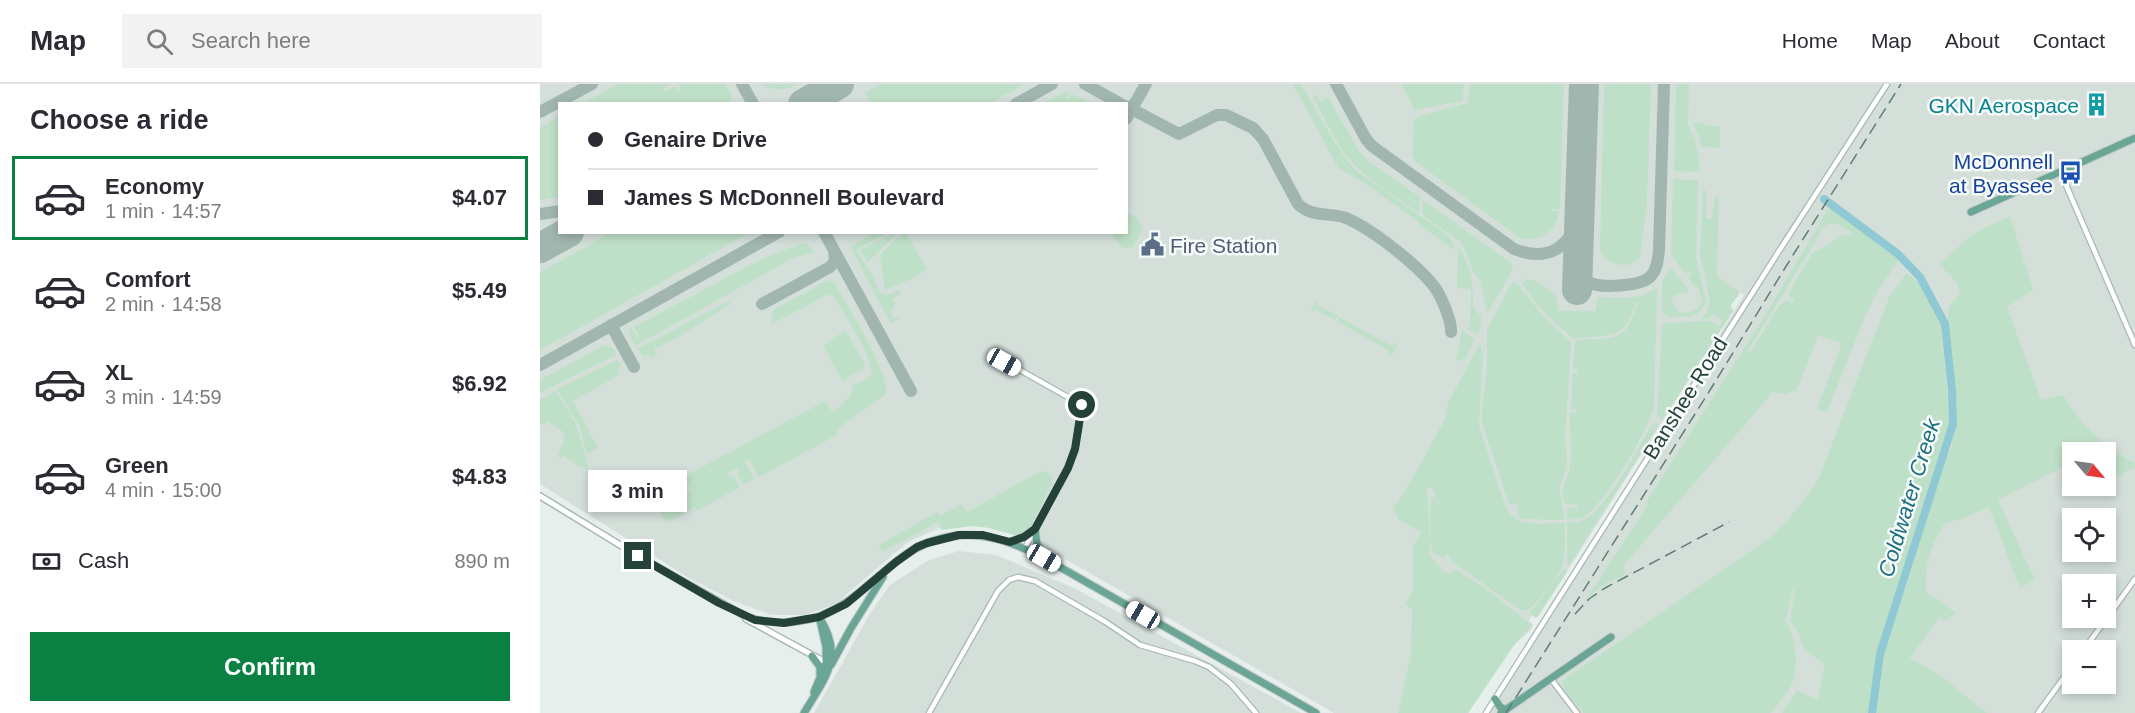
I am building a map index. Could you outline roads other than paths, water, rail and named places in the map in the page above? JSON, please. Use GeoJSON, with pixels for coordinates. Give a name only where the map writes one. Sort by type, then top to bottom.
{"type":"FeatureCollection","features":[{"type":"Feature","properties":{"kind":"main road"},"geometry":{"type":"LineString","coordinates":[[1971,212],[2135,138]]}},
{"type":"Feature","properties":{"kind":"main road"},"geometry":{"type":"LineString","coordinates":[[1010,542],[1024,537],[1035,529]]}},
{"type":"Feature","properties":{"kind":"main road"},"geometry":{"type":"LineString","coordinates":[[1035,529],[1036,544],[1044,558]]}},
{"type":"Feature","properties":{"kind":"main road"},"geometry":{"type":"LineString","coordinates":[[804,713],[824,683],[828,664],[830,638],[819,617],[852,600],[892,565],[917,547],[952,536],[983,535],[1010,542],[1044,558],[1316,713]]}},
{"type":"Feature","properties":{"kind":"main road"},"geometry":{"type":"LineString","coordinates":[[811,702],[820,676],[877,584],[892,565]]}},
{"type":"Feature","properties":{"kind":"main road"},"geometry":{"type":"LineString","coordinates":[[1495,699],[1504,711],[1611,637]]}},
{"type":"Feature","properties":{"kind":"main road"},"geometry":{"type":"LineString","coordinates":[[812,656],[820,667],[820,676]]}},
{"type":"Feature","properties":{"kind":"street","name":"Banshee Road"},"geometry":{"type":"LineString","coordinates":[[1486,713],[1887,84]]}},
{"type":"Feature","properties":{"kind":"street"},"geometry":{"type":"LineString","coordinates":[[2060,171],[2135,345]]}},
{"type":"Feature","properties":{"kind":"street"},"geometry":{"type":"LineString","coordinates":[[996,357],[1082,405],[1075,449],[1068,468],[1025,548]]}},
{"type":"Feature","properties":{"kind":"street"},"geometry":{"type":"LineString","coordinates":[[540,496],[756,626],[828,664]]}},
{"type":"Feature","properties":{"kind":"street"},"geometry":{"type":"LineString","coordinates":[[929,713],[998,591],[1009,580],[1018,576],[1035,581],[1140,645],[1209,667],[1231,684],[1256,713]]}},
{"type":"Feature","properties":{"kind":"street"},"geometry":{"type":"LineString","coordinates":[[2091,640],[2135,579]]}},
{"type":"Feature","properties":{"kind":"street"},"geometry":{"type":"LineString","coordinates":[[734,611],[755,620],[773,622],[799,621],[819,617]]}},
{"type":"Feature","properties":{"kind":"street"},"geometry":{"type":"LineString","coordinates":[[1551,679],[1577,713]]}},
{"type":"Feature","properties":{"kind":"street"},"geometry":{"type":"LineString","coordinates":[[2038,713],[2062,680]]}},
{"type":"Feature","properties":{"kind":"waterway","name":"Coldwater Creek"},"geometry":{"type":"LineString","coordinates":[[1824,199],[1898,254],[1920,277],[1945,324],[1952,391],[1953,424],[1880,654],[1872,713]]}},
{"type":"Feature","properties":{"kind":"railway"},"geometry":{"type":"LineString","coordinates":[[1506,713],[1901,84]]}},
{"type":"Feature","properties":{"kind":"railway"},"geometry":{"type":"LineString","coordinates":[[1575,614],[1589,599],[1605,588],[1729,522]]}},
{"type":"Feature","properties":{"kind":"place","name":"GKN Aerospace"},"geometry":{"type":"Point","coordinates":[2097,105]}},
{"type":"Feature","properties":{"kind":"place","name":"McDonnell at Byassee"},"geometry":{"type":"Point","coordinates":[2071,173]}},
{"type":"Feature","properties":{"kind":"place","name":"Fire Station"},"geometry":{"type":"Point","coordinates":[1152,245]}}]}
